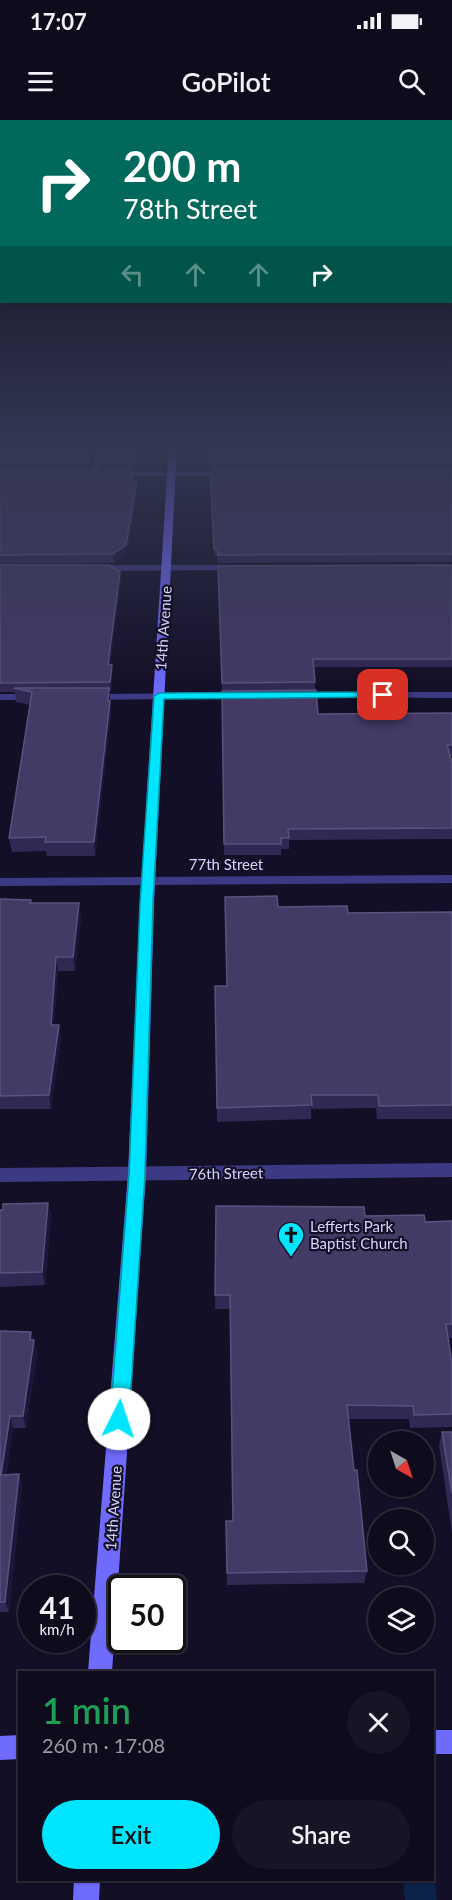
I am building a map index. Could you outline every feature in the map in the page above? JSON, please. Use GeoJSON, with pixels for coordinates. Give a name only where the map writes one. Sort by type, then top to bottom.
{"type":"FeatureCollection","features":[{"type":"Feature","properties":{"kind":"main road","name":"14th Avenue"},"geometry":{"type":"LineString","coordinates":[[100,1671],[137,1174],[148,881],[169,529]]}},
{"type":"Feature","properties":{"kind":"main road"},"geometry":{"type":"LineString","coordinates":[[434,1742],[452,1742]]}},
{"type":"Feature","properties":{"kind":"main road"},"geometry":{"type":"LineString","coordinates":[[0,1748],[18,1747]]}},
{"type":"Feature","properties":{"kind":"main road"},"geometry":{"type":"LineString","coordinates":[[86,1900],[87,1881]]}},
{"type":"Feature","properties":{"kind":"street"},"geometry":{"type":"LineString","coordinates":[[81,568],[248,568]]}},
{"type":"Feature","properties":{"kind":"street"},"geometry":{"type":"LineString","coordinates":[[290,696],[452,695]]}},
{"type":"Feature","properties":{"kind":"street"},"geometry":{"type":"LineString","coordinates":[[81,697],[256,696]]}},
{"type":"Feature","properties":{"kind":"street"},"geometry":{"type":"LineString","coordinates":[[0,697],[46,697]]}},
{"type":"Feature","properties":{"kind":"street","name":"77th Street"},"geometry":{"type":"LineString","coordinates":[[0,882],[452,879]]}},
{"type":"Feature","properties":{"kind":"street","name":"76th Street"},"geometry":{"type":"LineString","coordinates":[[0,1175],[452,1170]]}},
{"type":"Feature","properties":{"kind":"water"},"geometry":{"type":"Polygon","coordinates":[[[434,1873],[437,1900],[405,1900],[403,1881],[434,1881],[434,1873]]]}},
{"type":"Feature","properties":{"kind":"building"},"geometry":{"type":"Polygon","coordinates":[[[0,529],[129,529],[126,545],[113,554],[0,555],[0,529]]]}},
{"type":"Feature","properties":{"kind":"building"},"geometry":{"type":"Polygon","coordinates":[[[213,529],[452,529],[452,554],[218,555],[217,549],[214,549],[213,529]]]}},
{"type":"Feature","properties":{"kind":"building"},"geometry":{"type":"Polygon","coordinates":[[[0,565],[109,565],[120,572],[108,664],[112,665],[110,682],[0,683],[0,565]]]}},
{"type":"Feature","properties":{"kind":"building"},"geometry":{"type":"Polygon","coordinates":[[[452,565],[452,659],[313,659],[315,682],[222,683],[218,566],[452,565]]]}},
{"type":"Feature","properties":{"kind":"building"},"geometry":{"type":"Polygon","coordinates":[[[14,688],[109,688],[108,701],[110,701],[94,842],[45,842],[46,837],[9,838],[32,692],[14,688]]]}},
{"type":"Feature","properties":{"kind":"building"},"geometry":{"type":"Polygon","coordinates":[[[316,690],[318,714],[452,713],[452,745],[447,745],[452,763],[452,828],[288,829],[289,838],[281,838],[281,844],[224,844],[222,691],[316,690]]]}},
{"type":"Feature","properties":{"kind":"building"},"geometry":{"type":"Polygon","coordinates":[[[277,896],[278,907],[347,906],[348,913],[452,912],[452,1105],[379,1106],[378,1095],[311,1095],[312,1105],[217,1108],[215,986],[227,986],[225,897],[277,896]]]}},
{"type":"Feature","properties":{"kind":"building"},"geometry":{"type":"Polygon","coordinates":[[[0,899],[31,900],[30,903],[79,903],[73,957],[56,957],[51,1025],[59,1025],[49,1095],[0,1096],[0,899]]]}},
{"type":"Feature","properties":{"kind":"building"},"geometry":{"type":"Polygon","coordinates":[[[48,1203],[42,1272],[0,1273],[0,1210],[3,1210],[3,1204],[48,1203]]]}},
{"type":"Feature","properties":{"kind":"building"},"geometry":{"type":"Polygon","coordinates":[[[216,1206],[364,1207],[365,1216],[424,1215],[425,1222],[452,1221],[452,1324],[446,1324],[452,1364],[452,1414],[414,1415],[413,1406],[347,1405],[354,1470],[357,1470],[367,1571],[227,1573],[226,1521],[233,1521],[230,1295],[215,1295],[216,1206]]]}},
{"type":"Feature","properties":{"kind":"building"},"geometry":{"type":"Polygon","coordinates":[[[0,1331],[31,1332],[30,1340],[34,1340],[23,1416],[10,1416],[1,1475],[19,1474],[5,1602],[0,1602],[0,1331]]]}},
{"type":"Feature","properties":{"kind":"building"},"geometry":{"type":"Polygon","coordinates":[[[442,1432],[452,1432],[452,1493],[442,1432]]]}},
{"type":"Feature","properties":{"kind":"place","name":"Lefferts Park Baptist Church"},"geometry":{"type":"Point","coordinates":[291,1258]}},
{"type":"Feature","properties":{"kind":"route"},"geometry":{"type":"LineString","coordinates":[[119,1419],[137,1174],[147,903],[159,696],[383,695]]}}]}
